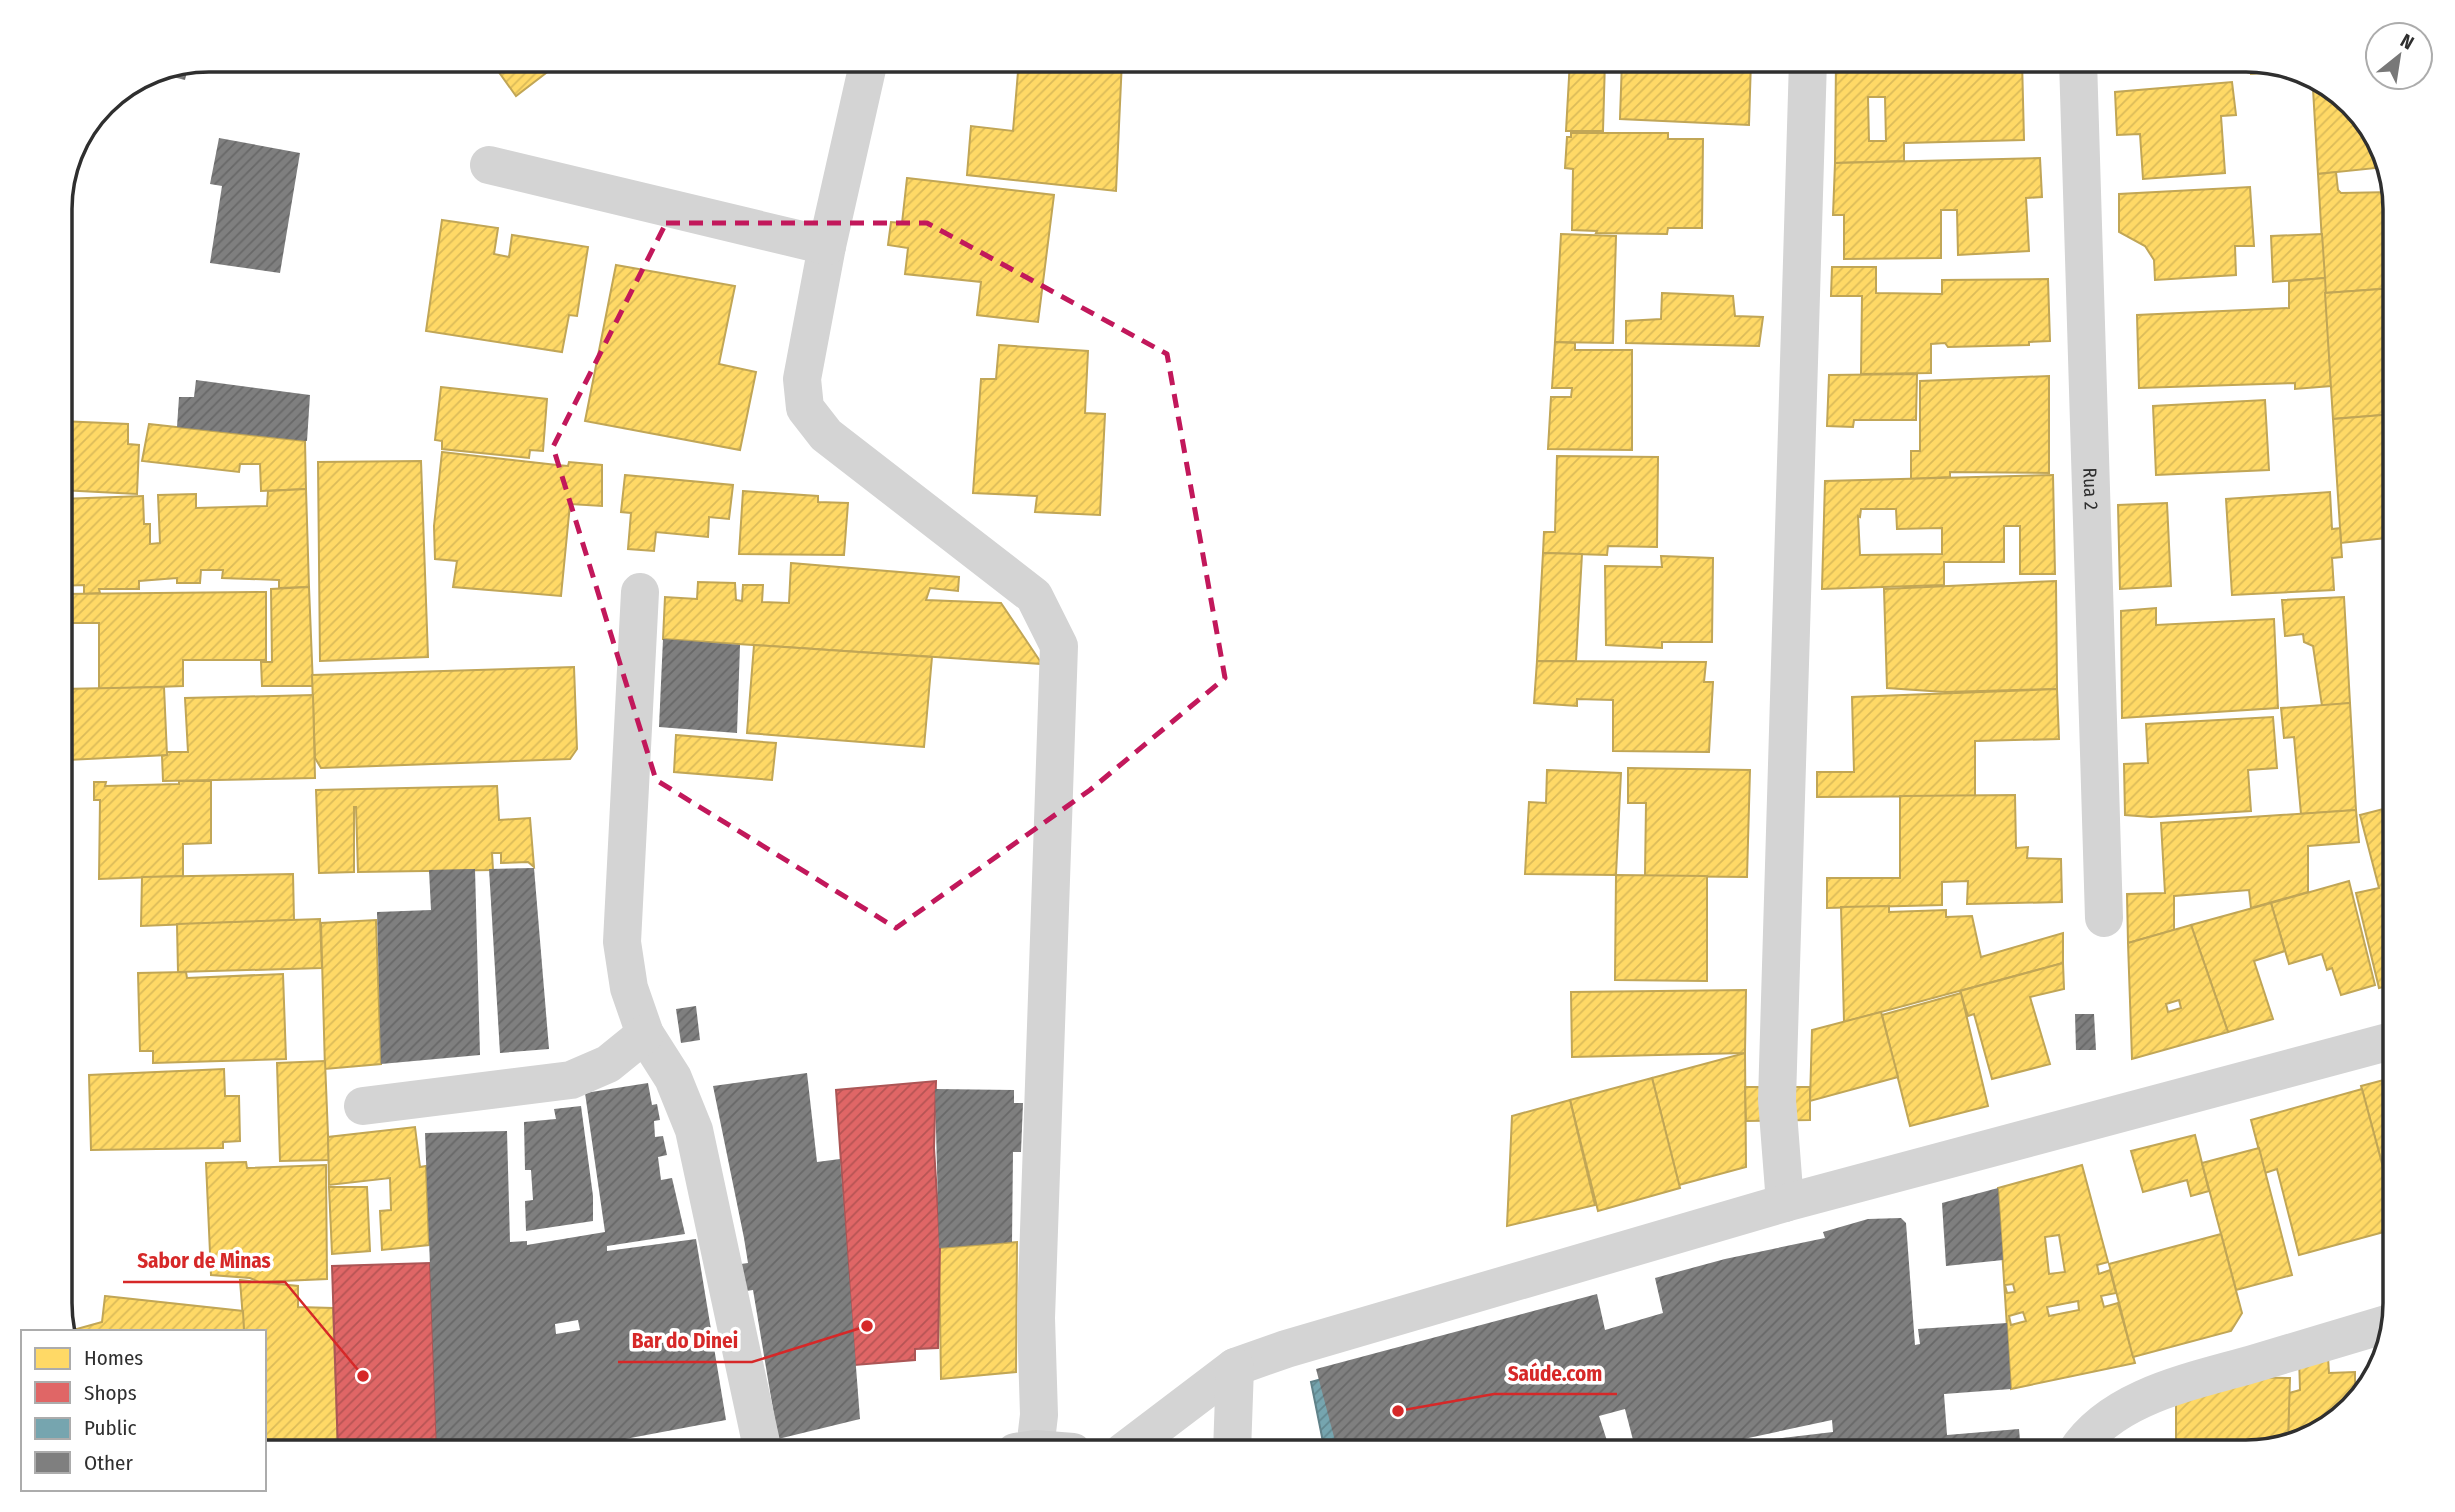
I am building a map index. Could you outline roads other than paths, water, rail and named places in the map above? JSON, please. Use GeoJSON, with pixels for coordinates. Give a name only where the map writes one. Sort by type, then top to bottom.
{"type":"FeatureCollection","features":[{"type":"Feature","properties":{"kind":"street"},"geometry":{"type":"LineString","coordinates":[[866,72],[827,246],[802,379],[805,408],[826,435],[1034,596],[1059,646],[1036,1318],[1040,1415],[1030,1440]]}},
{"type":"Feature","properties":{"kind":"street"},"geometry":{"type":"LineString","coordinates":[[1785,1203],[1777,1100],[1808,72]]}},
{"type":"Feature","properties":{"kind":"street","name":"Rua 2"},"geometry":{"type":"LineString","coordinates":[[2078,72],[2104,918]]}},
{"type":"Feature","properties":{"kind":"street"},"geometry":{"type":"LineString","coordinates":[[489,166],[827,246]]}},
{"type":"Feature","properties":{"kind":"street"},"geometry":{"type":"LineString","coordinates":[[639,592],[622,942],[629,988],[645,1034],[673,1077],[694,1130],[760,1440]]}},
{"type":"Feature","properties":{"kind":"street"},"geometry":{"type":"LineString","coordinates":[[363,1105],[571,1080],[608,1064],[645,1034]]}},
{"type":"Feature","properties":{"kind":"street"},"geometry":{"type":"LineString","coordinates":[[1140,1440],[1235,1367],[1346,1330],[1785,1203],[2383,1043]]}},
{"type":"Feature","properties":{"kind":"street"},"geometry":{"type":"LineString","coordinates":[[2086,1440],[2097,1427],[2127,1408],[2165,1390],[2381,1326]]}},
{"type":"Feature","properties":{"kind":"street"},"geometry":{"type":"LineString","coordinates":[[1232,1440],[1235,1367]]}},
{"type":"Feature","properties":{"kind":"place","name":"Bar do Dinei"},"geometry":{"type":"Point","coordinates":[867,1326]}},
{"type":"Feature","properties":{"kind":"place","name":"Sabor de Minas"},"geometry":{"type":"Point","coordinates":[363,1376]}},
{"type":"Feature","properties":{"kind":"place","name":"Saúde.com"},"geometry":{"type":"Point","coordinates":[1398,1411]}}]}
